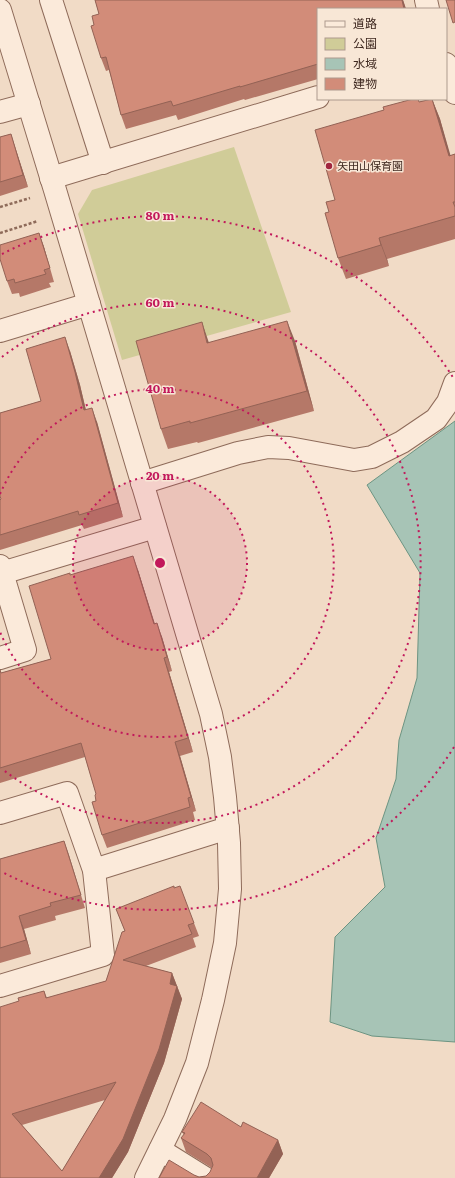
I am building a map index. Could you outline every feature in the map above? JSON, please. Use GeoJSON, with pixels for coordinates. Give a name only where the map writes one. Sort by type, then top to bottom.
{"type":"FeatureCollection","features":[{"type":"Feature","properties":{"kind":"street"},"geometry":{"type":"LineString","coordinates":[[51,0],[103,163]]}},
{"type":"Feature","properties":{"kind":"street"},"geometry":{"type":"LineString","coordinates":[[0,10],[211,714],[223,777],[228,828],[230,889],[225,943],[197,1063],[175,1119],[146,1178]]}},
{"type":"Feature","properties":{"kind":"street"},"geometry":{"type":"LineString","coordinates":[[447,67],[455,93]]}},
{"type":"Feature","properties":{"kind":"street"},"geometry":{"type":"LineString","coordinates":[[53,184],[103,163],[317,97]]}},
{"type":"Feature","properties":{"kind":"street"},"geometry":{"type":"LineString","coordinates":[[0,112],[28,104]]}},
{"type":"Feature","properties":{"kind":"street"},"geometry":{"type":"LineString","coordinates":[[0,331],[89,304]]}},
{"type":"Feature","properties":{"kind":"street"},"geometry":{"type":"LineString","coordinates":[[142,483],[238,453],[268,447],[289,448],[354,460],[372,457],[402,442],[436,419],[448,402],[455,384]]}},
{"type":"Feature","properties":{"kind":"street"},"geometry":{"type":"LineString","coordinates":[[0,658],[25,650],[1,570],[156,528]]}},
{"type":"Feature","properties":{"kind":"street"},"geometry":{"type":"LineString","coordinates":[[0,813],[68,793],[94,870],[103,955],[0,986]]}},
{"type":"Feature","properties":{"kind":"street"},"geometry":{"type":"LineString","coordinates":[[94,870],[228,828]]}},
{"type":"Feature","properties":{"kind":"street"},"geometry":{"type":"LineString","coordinates":[[160,1150],[205,1178]]}},
{"type":"Feature","properties":{"kind":"path"},"geometry":{"type":"LineString","coordinates":[[0,207],[53,184]]}},
{"type":"Feature","properties":{"kind":"path"},"geometry":{"type":"LineString","coordinates":[[0,233],[62,214]]}},
{"type":"Feature","properties":{"kind":"green space"},"geometry":{"type":"Polygon","coordinates":[[[234,147],[291,312],[122,360],[78,214],[92,190],[234,147]]]}},
{"type":"Feature","properties":{"kind":"water"},"geometry":{"type":"Polygon","coordinates":[[[455,421],[455,1042],[372,1036],[330,1022],[335,937],[385,887],[376,838],[396,779],[399,740],[417,678],[420,573],[367,485],[455,421]]]}},
{"type":"Feature","properties":{"kind":"building"},"geometry":{"type":"Polygon","coordinates":[[[95,0],[402,0],[404,8],[317,8],[317,64],[173,106],[171,101],[121,115],[106,57],[101,58],[91,26],[94,25],[92,16],[99,14],[95,0]]]}},
{"type":"Feature","properties":{"kind":"building"},"geometry":{"type":"Polygon","coordinates":[[[446,0],[455,0],[455,22],[453,23],[446,0]]]}},
{"type":"Feature","properties":{"kind":"building"},"geometry":{"type":"Polygon","coordinates":[[[409,100],[418,100],[419,102],[432,100],[449,156],[455,154],[455,202],[453,202],[455,207],[455,216],[379,238],[381,245],[338,258],[325,213],[329,212],[326,202],[335,200],[315,130],[384,110],[383,107],[409,100]]]}},
{"type":"Feature","properties":{"kind":"building"},"geometry":{"type":"Polygon","coordinates":[[[11,134],[23,175],[0,182],[0,137],[11,134]]]}},
{"type":"Feature","properties":{"kind":"building"},"geometry":{"type":"Polygon","coordinates":[[[39,233],[50,268],[44,270],[46,274],[15,283],[14,279],[7,281],[0,259],[0,245],[39,233]]]}},
{"type":"Feature","properties":{"kind":"building"},"geometry":{"type":"Polygon","coordinates":[[[287,321],[307,391],[190,423],[190,421],[161,429],[136,341],[202,322],[207,343],[287,321]]]}},
{"type":"Feature","properties":{"kind":"building"},"geometry":{"type":"Polygon","coordinates":[[[65,337],[84,410],[92,408],[118,503],[79,515],[78,511],[0,535],[0,413],[41,401],[26,349],[65,337]]]}},
{"type":"Feature","properties":{"kind":"building"},"geometry":{"type":"Polygon","coordinates":[[[133,556],[154,624],[157,623],[167,657],[164,658],[188,738],[175,742],[191,797],[188,798],[190,807],[102,835],[92,802],[96,801],[96,794],[81,743],[0,768],[0,670],[1,673],[51,659],[29,586],[133,556]]]}},
{"type":"Feature","properties":{"kind":"building"},"geometry":{"type":"Polygon","coordinates":[[[64,841],[81,895],[50,903],[51,906],[19,916],[26,940],[0,948],[0,859],[64,841]]]}},
{"type":"Feature","properties":{"kind":"building"},"geometry":{"type":"Polygon","coordinates":[[[174,886],[174,888],[180,886],[194,923],[188,925],[192,934],[123,960],[172,973],[170,984],[177,986],[159,1049],[123,1139],[99,1178],[0,1178],[0,1007],[19,1001],[18,998],[44,991],[46,998],[106,981],[122,932],[125,931],[116,909],[174,886]],[[116,1082],[12,1114],[62,1171],[116,1082]]]}},
{"type":"Feature","properties":{"kind":"building"},"geometry":{"type":"Polygon","coordinates":[[[201,1102],[241,1127],[243,1122],[278,1140],[257,1178],[159,1178],[169,1160],[199,1177],[206,1176],[210,1172],[213,1165],[211,1158],[181,1138],[185,1133],[182,1132],[201,1102]]]}},
{"type":"Feature","properties":{"kind":"place","name":"矢田山保育園"},"geometry":{"type":"Point","coordinates":[329,166]}}]}
